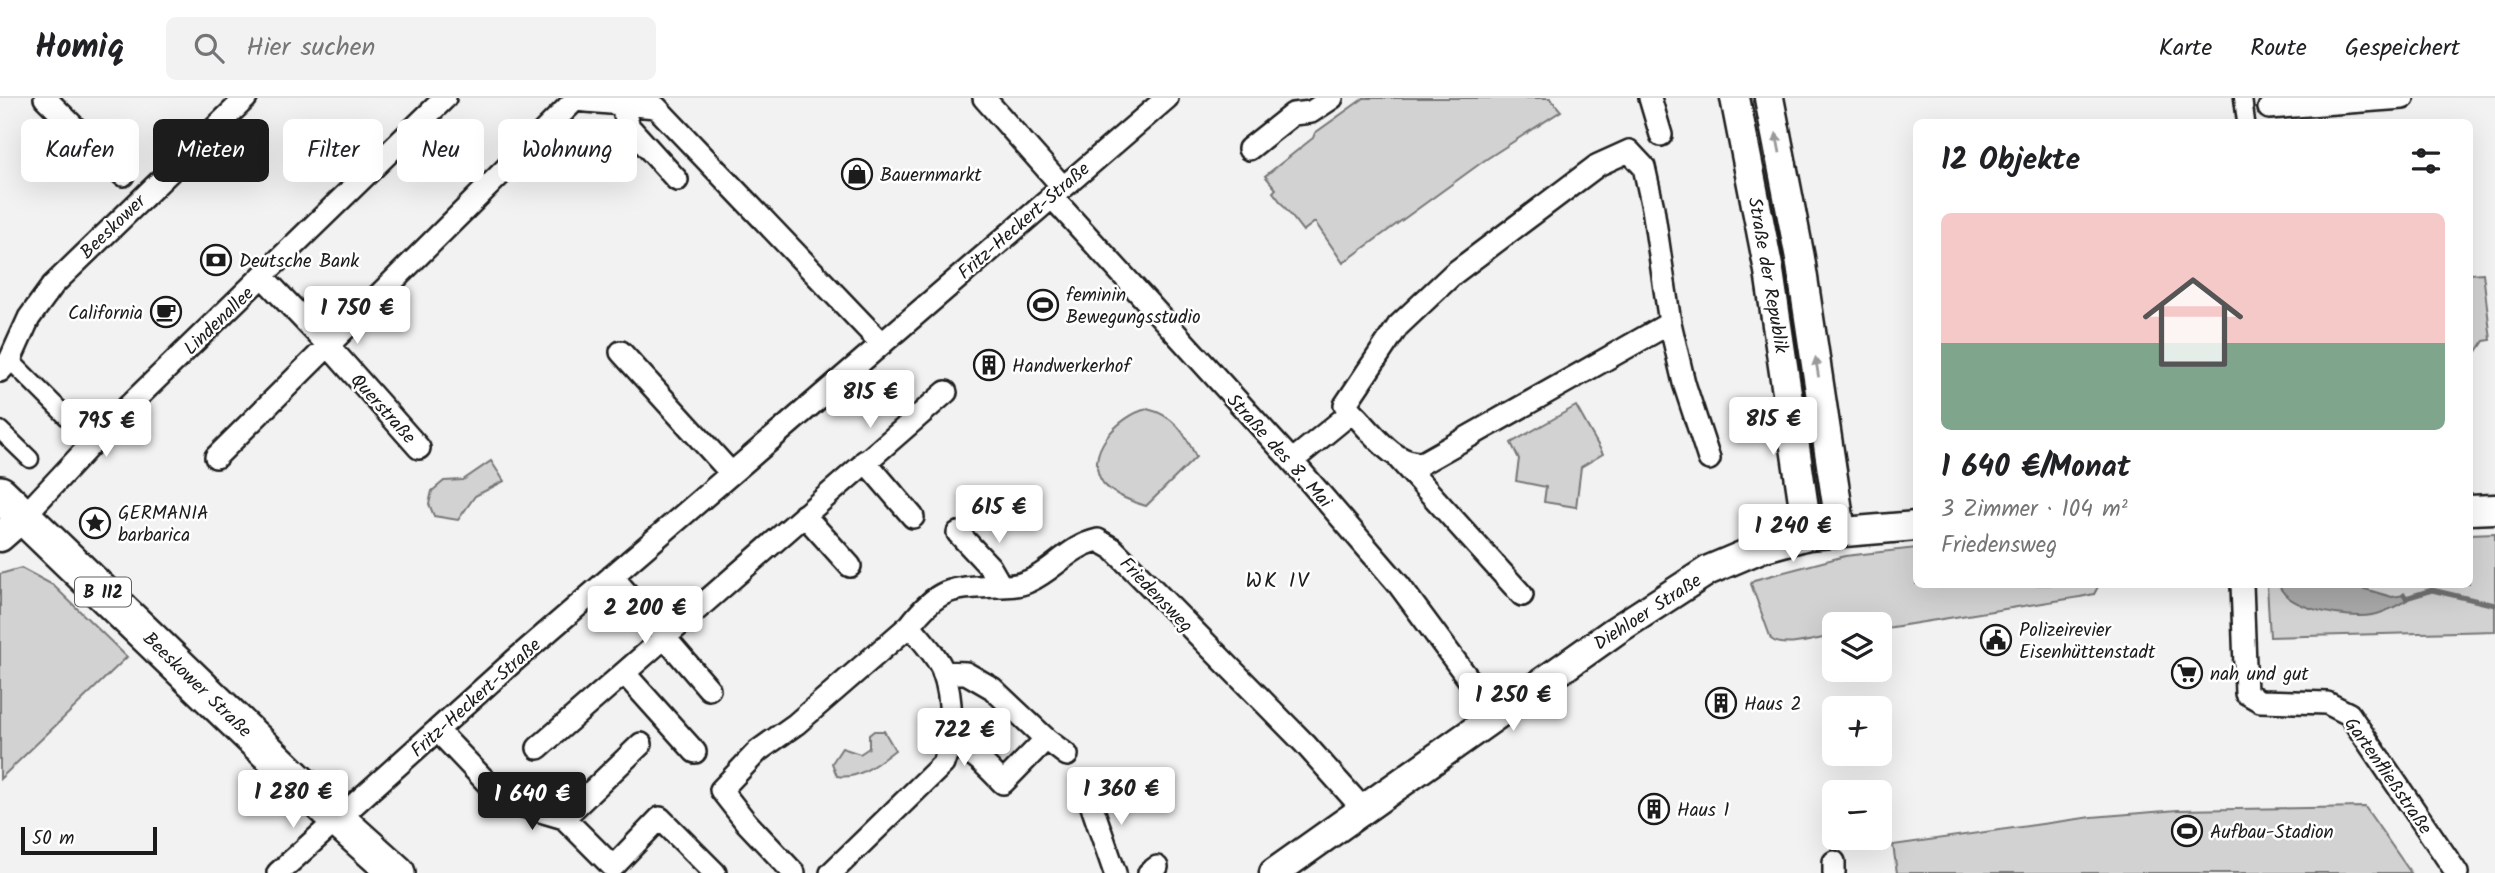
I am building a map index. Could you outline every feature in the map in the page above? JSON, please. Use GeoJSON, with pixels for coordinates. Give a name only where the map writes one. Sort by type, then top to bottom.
{"type":"FeatureCollection","features":[{"type":"Feature","properties":{"kind":"main road","name":"Beeskower Straße"},"geometry":{"type":"LineString","coordinates":[[8,515],[397,873]]}},
{"type":"Feature","properties":{"kind":"street"},"geometry":{"type":"LineString","coordinates":[[45,98],[66,119]]}},
{"type":"Feature","properties":{"kind":"street","name":"Beeskower"},"geometry":{"type":"LineString","coordinates":[[5,365],[29,318],[52,285],[246,98]]}},
{"type":"Feature","properties":{"kind":"street","name":"Lindenallee"},"geometry":{"type":"LineString","coordinates":[[8,515],[109,425],[445,98]]}},
{"type":"Feature","properties":{"kind":"street","name":"Straße des 8. Mai"},"geometry":{"type":"LineString","coordinates":[[984,98],[1057,191],[1399,585],[1496,716]]}},
{"type":"Feature","properties":{"kind":"street","name":"Fritz-Heckert-Straße"},"geometry":{"type":"LineString","coordinates":[[278,873],[612,576],[1167,98]]}},
{"type":"Feature","properties":{"kind":"street"},"geometry":{"type":"LineString","coordinates":[[1249,149],[1293,114],[1311,112],[1332,98]]}},
{"type":"Feature","properties":{"kind":"street"},"geometry":{"type":"LineString","coordinates":[[1650,98],[1661,135]]}},
{"type":"Feature","properties":{"kind":"street","name":"Straße der Republik"},"geometry":{"type":"LineString","coordinates":[[1735,98],[1769,271],[1808,535]]}},
{"type":"Feature","properties":{"kind":"street","name":"Straße der Republik"},"geometry":{"type":"LineString","coordinates":[[1769,98],[1800,258],[1841,531]]}},
{"type":"Feature","properties":{"kind":"street"},"geometry":{"type":"LineString","coordinates":[[2242,98],[2246,119]]}},
{"type":"Feature","properties":{"kind":"street"},"geometry":{"type":"LineString","coordinates":[[2269,110],[2403,98]]}},
{"type":"Feature","properties":{"kind":"street"},"geometry":{"type":"LineString","coordinates":[[216,457],[575,100],[656,107],[882,344]]}},
{"type":"Feature","properties":{"kind":"street"},"geometry":{"type":"LineString","coordinates":[[2299,119],[2298,114],[2337,111],[2336,103]]}},
{"type":"Feature","properties":{"kind":"street"},"geometry":{"type":"LineString","coordinates":[[621,104],[629,127],[677,180]]}},
{"type":"Feature","properties":{"kind":"street"},"geometry":{"type":"LineString","coordinates":[[1522,595],[1399,459],[1345,405],[1398,326],[1453,274],[1598,165],[1629,151],[1644,167],[1653,208],[1670,323],[1684,383],[1709,460]]}},
{"type":"Feature","properties":{"kind":"street","name":"Querstraße"},"geometry":{"type":"LineString","coordinates":[[262,276],[327,344],[419,448]]}},
{"type":"Feature","properties":{"kind":"street"},"geometry":{"type":"LineString","coordinates":[[1399,459],[1411,464],[1422,463],[1670,323]]}},
{"type":"Feature","properties":{"kind":"street"},"geometry":{"type":"LineString","coordinates":[[621,352],[731,474]]}},
{"type":"Feature","properties":{"kind":"street"},"geometry":{"type":"LineString","coordinates":[[5,365],[70,420]]}},
{"type":"Feature","properties":{"kind":"street"},"geometry":{"type":"LineString","coordinates":[[538,748],[946,392]]}},
{"type":"Feature","properties":{"kind":"street"},"geometry":{"type":"LineString","coordinates":[[1292,461],[1352,412]]}},
{"type":"Feature","properties":{"kind":"street"},"geometry":{"type":"LineString","coordinates":[[0,430],[30,459]]}},
{"type":"Feature","properties":{"kind":"street"},"geometry":{"type":"LineString","coordinates":[[865,461],[913,517]]}},
{"type":"Feature","properties":{"kind":"street"},"geometry":{"type":"LineString","coordinates":[[2473,510],[2495,509]]}},
{"type":"Feature","properties":{"kind":"street"},"geometry":{"type":"LineString","coordinates":[[804,515],[850,566]]}},
{"type":"Feature","properties":{"kind":"street","name":"Diehloer Straße"},"geometry":{"type":"LineString","coordinates":[[1274,873],[1615,631],[1710,570],[1761,548],[1808,535],[1913,526]]}},
{"type":"Feature","properties":{"kind":"street"},"geometry":{"type":"LineString","coordinates":[[958,533],[990,567],[1001,586]]}},
{"type":"Feature","properties":{"kind":"street","name":"Friedensweg"},"geometry":{"type":"LineString","coordinates":[[794,873],[746,822],[721,790],[758,751],[796,724],[910,625],[925,605],[940,593],[956,587],[1001,586],[1035,578],[1088,542],[1098,540],[1305,744],[1363,808]]}},
{"type":"Feature","properties":{"kind":"street"},"geometry":{"type":"LineString","coordinates":[[612,576],[709,689]]}},
{"type":"Feature","properties":{"kind":"street","name":"Gartenfließstraße"},"geometry":{"type":"LineString","coordinates":[[2242,588],[2246,693],[2260,701],[2327,703],[2349,714],[2457,873]]}},
{"type":"Feature","properties":{"kind":"street"},"geometry":{"type":"LineString","coordinates":[[831,873],[943,764],[950,746],[948,690],[943,672],[910,625]]}},
{"type":"Feature","properties":{"kind":"street"},"geometry":{"type":"LineString","coordinates":[[943,672],[966,673],[992,688],[1046,740],[1067,754]]}},
{"type":"Feature","properties":{"kind":"street"},"geometry":{"type":"LineString","coordinates":[[625,674],[695,752]]}},
{"type":"Feature","properties":{"kind":"street"},"geometry":{"type":"LineString","coordinates":[[437,730],[494,790],[520,805],[564,818],[617,871],[660,818],[715,873]]}},
{"type":"Feature","properties":{"kind":"street"},"geometry":{"type":"LineString","coordinates":[[950,746],[977,757],[1003,783],[1046,740]]}},
{"type":"Feature","properties":{"kind":"street"},"geometry":{"type":"LineString","coordinates":[[564,818],[641,744]]}},
{"type":"Feature","properties":{"kind":"street"},"geometry":{"type":"LineString","coordinates":[[1088,795],[1115,873]]}},
{"type":"Feature","properties":{"kind":"shaded area"},"geometry":{"type":"Polygon","coordinates":[[[1364,98],[1550,98],[1561,111],[1485,160],[1343,263],[1315,222],[1303,231],[1273,192],[1276,189],[1265,176],[1313,138],[1315,133],[1364,98]]]}},
{"type":"Feature","properties":{"kind":"shaded area"},"geometry":{"type":"Polygon","coordinates":[[[1764,119],[1790,254],[1775,257],[1750,121],[1764,119]]]}},
{"type":"Feature","properties":{"kind":"shaded area"},"geometry":{"type":"Polygon","coordinates":[[[1792,264],[1827,493],[1812,495],[1777,267],[1792,264]]]}},
{"type":"Feature","properties":{"kind":"shaded area"},"geometry":{"type":"Polygon","coordinates":[[[2483,273],[2491,340],[2484,341],[2473,358],[2473,274],[2483,273]]]}},
{"type":"Feature","properties":{"kind":"shaded area"},"geometry":{"type":"Polygon","coordinates":[[[1576,406],[1603,454],[1581,467],[1576,507],[1544,502],[1546,487],[1516,481],[1519,459],[1511,443],[1576,406]]]}},
{"type":"Feature","properties":{"kind":"shaded area"},"geometry":{"type":"Polygon","coordinates":[[[1147,409],[1178,426],[1196,457],[1146,506],[1107,487],[1098,471],[1097,460],[1107,437],[1116,427],[1147,409]]]}},
{"type":"Feature","properties":{"kind":"shaded area"},"geometry":{"type":"Polygon","coordinates":[[[491,461],[504,481],[475,496],[458,520],[434,516],[429,504],[432,491],[444,481],[463,480],[491,461]]]}},
{"type":"Feature","properties":{"kind":"shaded area"},"geometry":{"type":"Polygon","coordinates":[[[2495,533],[2495,631],[2270,637],[2267,588],[2473,588],[2473,534],[2495,533]]]}},
{"type":"Feature","properties":{"kind":"shaded area"},"geometry":{"type":"Polygon","coordinates":[[[1913,548],[1913,588],[2097,588],[2094,594],[2080,597],[1892,627],[1892,612],[1822,612],[1822,638],[1784,643],[1771,639],[1751,584],[1754,580],[1845,556],[1913,548]]]}},
{"type":"Feature","properties":{"kind":"shaded area"},"geometry":{"type":"Polygon","coordinates":[[[21,568],[53,585],[127,657],[0,779],[0,574],[21,568]]]}},
{"type":"Feature","properties":{"kind":"shaded area"},"geometry":{"type":"Polygon","coordinates":[[[2281,588],[2361,588],[2392,597],[2404,595],[2407,600],[2372,615],[2349,616],[2306,607],[2284,594],[2281,588]]]}},
{"type":"Feature","properties":{"kind":"shaded area"},"geometry":{"type":"Polygon","coordinates":[[[874,731],[884,731],[895,750],[861,773],[837,776],[832,763],[842,748],[860,754],[869,748],[869,735],[874,731]]]}},
{"type":"Feature","properties":{"kind":"shaded area","name":"Aufbau-Stadion"},"geometry":{"type":"Polygon","coordinates":[[[2365,807],[2411,873],[1897,873],[1893,845],[2092,817],[2178,810],[2365,807]]]}},
{"type":"Feature","properties":{"kind":"waterway"},"geometry":{"type":"LineString","coordinates":[[2404,595],[2406,598],[2432,590],[2495,605]]}},
{"type":"Feature","properties":{"kind":"place","name":"Bauernmarkt"},"geometry":{"type":"Point","coordinates":[857,174]}},
{"type":"Feature","properties":{"kind":"place","name":"Deutsche Bank"},"geometry":{"type":"Point","coordinates":[216,260]}},
{"type":"Feature","properties":{"kind":"place","name":"feminin Bewegungsstudio"},"geometry":{"type":"Point","coordinates":[1043,305]}},
{"type":"Feature","properties":{"kind":"place","name":"California"},"geometry":{"type":"Point","coordinates":[166,312]}},
{"type":"Feature","properties":{"kind":"place","name":"Handwerkerhof"},"geometry":{"type":"Point","coordinates":[989,365]}},
{"type":"Feature","properties":{"kind":"place","name":"GERMANIA barbarica"},"geometry":{"type":"Point","coordinates":[95,523]}},
{"type":"Feature","properties":{"kind":"place","name":"Polizeirevier Eisenhüttenstadt"},"geometry":{"type":"Point","coordinates":[1996,640]}},
{"type":"Feature","properties":{"kind":"place","name":"nah und gut"},"geometry":{"type":"Point","coordinates":[2187,673]}},
{"type":"Feature","properties":{"kind":"place","name":"Haus 2"},"geometry":{"type":"Point","coordinates":[1721,703]}},
{"type":"Feature","properties":{"kind":"place","name":"Haus 1"},"geometry":{"type":"Point","coordinates":[1654,809]}},
{"type":"Feature","properties":{"kind":"place","name":"Aufbau-Stadion"},"geometry":{"type":"Point","coordinates":[2187,831]}},
{"type":"Feature","properties":{"kind":"district","name":"WK IV"},"geometry":{"type":"Point","coordinates":[1278,580]}}]}
